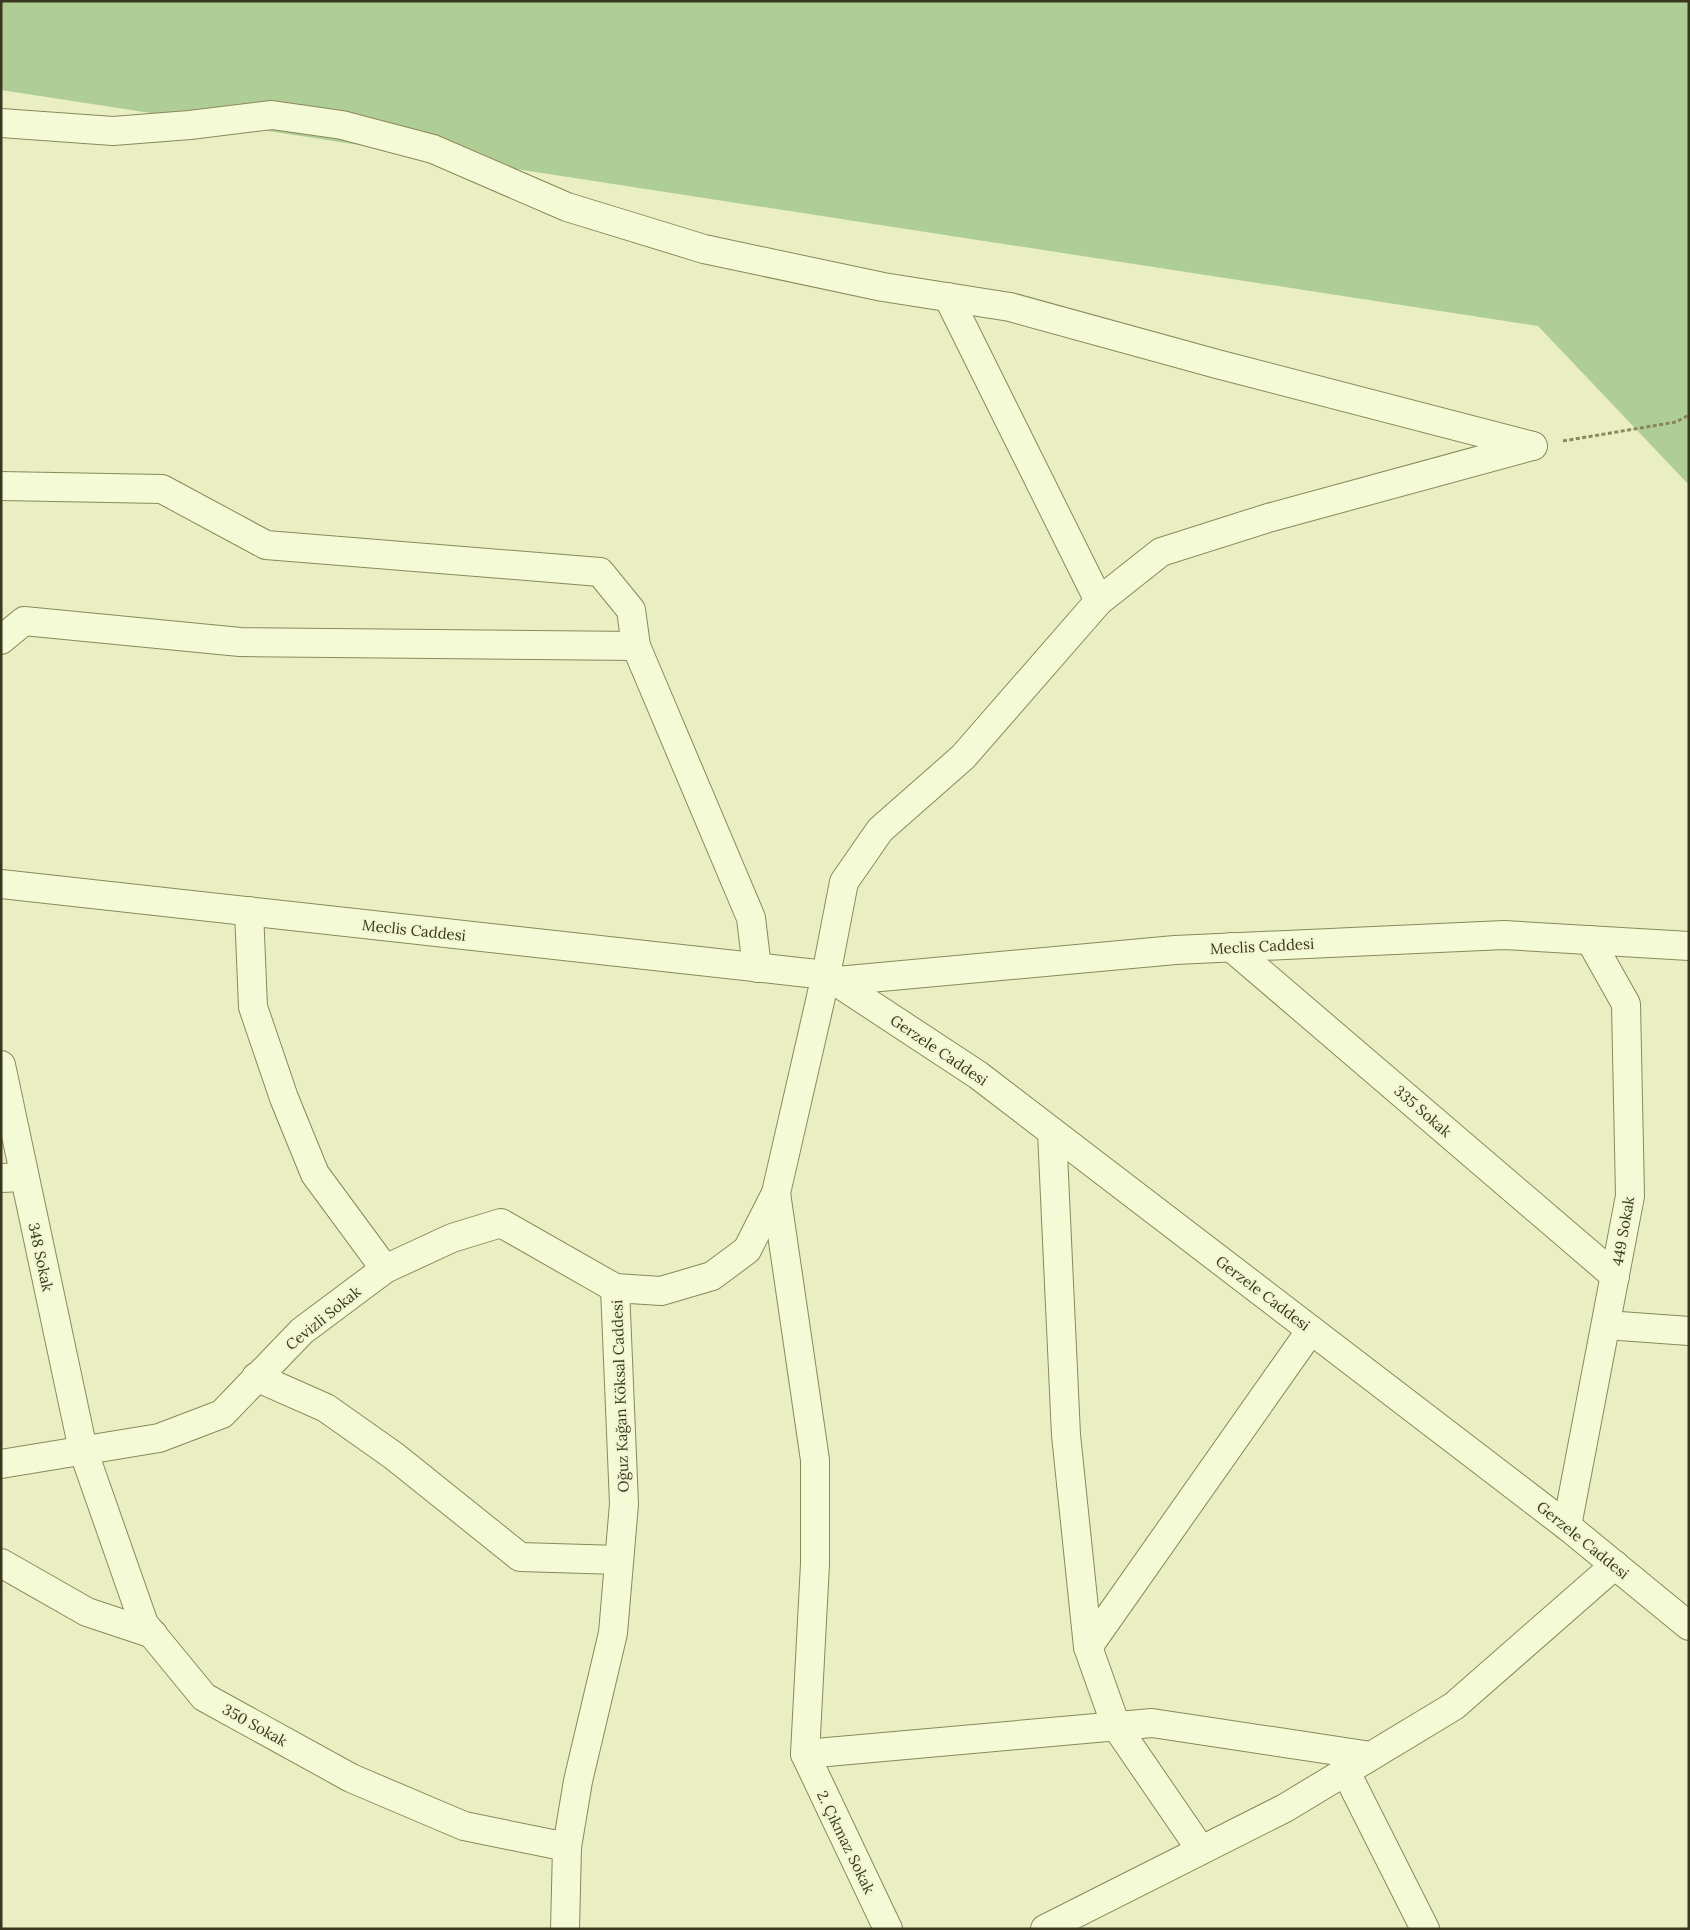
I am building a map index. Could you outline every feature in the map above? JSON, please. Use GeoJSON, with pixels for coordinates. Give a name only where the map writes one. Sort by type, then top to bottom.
{"type":"FeatureCollection","features":[{"type":"Feature","properties":{"kind":"street"},"geometry":{"type":"LineString","coordinates":[[1,124],[113,131],[190,125],[272,115],[342,125],[433,149],[567,207],[704,249],[884,287],[1010,307],[1217,364],[1533,446]]}},
{"type":"Feature","properties":{"kind":"street"},"geometry":{"type":"LineString","coordinates":[[948,297],[1099,601]]}},
{"type":"Feature","properties":{"kind":"street","name":"Oğuz Kağan Köksal Caddesi"},"geometry":{"type":"LineString","coordinates":[[565,1929],[567,1847],[578,1781],[613,1633],[624,1504],[615,1288],[661,1291],[712,1276],[747,1250],[776,1193],[832,978],[844,882],[880,830],[963,757],[1099,601],[1161,552],[1268,518],[1533,446]]}},
{"type":"Feature","properties":{"kind":"street"},"geometry":{"type":"LineString","coordinates":[[1,486],[162,489],[266,545],[600,572],[631,610],[636,646],[751,918],[756,968]]}},
{"type":"Feature","properties":{"kind":"street"},"geometry":{"type":"LineString","coordinates":[[1,640],[24,621],[240,642],[636,646]]}},
{"type":"Feature","properties":{"kind":"street","name":"Meclis Caddesi"},"geometry":{"type":"LineString","coordinates":[[1,884],[832,978],[1175,950],[1504,935],[1689,946]]}},
{"type":"Feature","properties":{"kind":"street"},"geometry":{"type":"LineString","coordinates":[[249,911],[253,1007],[284,1098],[315,1174],[385,1269]]}},
{"type":"Feature","properties":{"kind":"street","name":"449 Sokak"},"geometry":{"type":"LineString","coordinates":[[1567,1526],[1630,1196],[1626,1004],[1590,940]]}},
{"type":"Feature","properties":{"kind":"street","name":"335 Sokak"},"geometry":{"type":"LineString","coordinates":[[1231,947],[1615,1276]]}},
{"type":"Feature","properties":{"kind":"street","name":"Gerzele Caddesi"},"geometry":{"type":"LineString","coordinates":[[832,978],[978,1075],[1567,1526],[1689,1626]]}},
{"type":"Feature","properties":{"kind":"street","name":"348 Sokak"},"geometry":{"type":"LineString","coordinates":[[1,1065],[13,1178],[83,1450]]}},
{"type":"Feature","properties":{"kind":"street"},"geometry":{"type":"LineString","coordinates":[[1052,1132],[1066,1435],[1088,1647],[1116,1726],[1201,1850]]}},
{"type":"Feature","properties":{"kind":"street"},"geometry":{"type":"LineString","coordinates":[[776,1193],[815,1460],[815,1564],[804,1754],[1152,1723],[1371,1756]]}},
{"type":"Feature","properties":{"kind":"street","name":"Cevizli Sokak"},"geometry":{"type":"LineString","coordinates":[[1,1464],[158,1438],[222,1414],[302,1331],[385,1269],[452,1238],[501,1222],[615,1288]]}},
{"type":"Feature","properties":{"kind":"street"},"geometry":{"type":"LineString","coordinates":[[1606,1325],[1689,1331]]}},
{"type":"Feature","properties":{"kind":"street"},"geometry":{"type":"LineString","coordinates":[[1088,1647],[1311,1330]]}},
{"type":"Feature","properties":{"kind":"street"},"geometry":{"type":"LineString","coordinates":[[256,1378],[326,1408],[394,1456],[520,1557],[619,1560]]}},
{"type":"Feature","properties":{"kind":"street","name":"350 Sokak"},"geometry":{"type":"LineString","coordinates":[[83,1450],[144,1624],[204,1696],[350,1778],[464,1826],[567,1847]]}},
{"type":"Feature","properties":{"kind":"street"},"geometry":{"type":"LineString","coordinates":[[1,1563],[87,1612],[153,1634]]}},
{"type":"Feature","properties":{"kind":"street"},"geometry":{"type":"LineString","coordinates":[[1045,1929],[1285,1808],[1454,1706],[1615,1565]]}},
{"type":"Feature","properties":{"kind":"street","name":"2. Çıkmaz Sokak"},"geometry":{"type":"LineString","coordinates":[[804,1754],[888,1929]]}},
{"type":"Feature","properties":{"kind":"street"},"geometry":{"type":"LineString","coordinates":[[1346,1772],[1425,1929]]}},
{"type":"Feature","properties":{"kind":"path"},"geometry":{"type":"LineString","coordinates":[[1533,446],[1676,422],[1689,415]]}},
{"type":"Feature","properties":{"kind":"green space"},"geometry":{"type":"Polygon","coordinates":[[[1,1],[1689,1],[1689,485],[1538,326],[1,90],[1,1]]]}}]}
